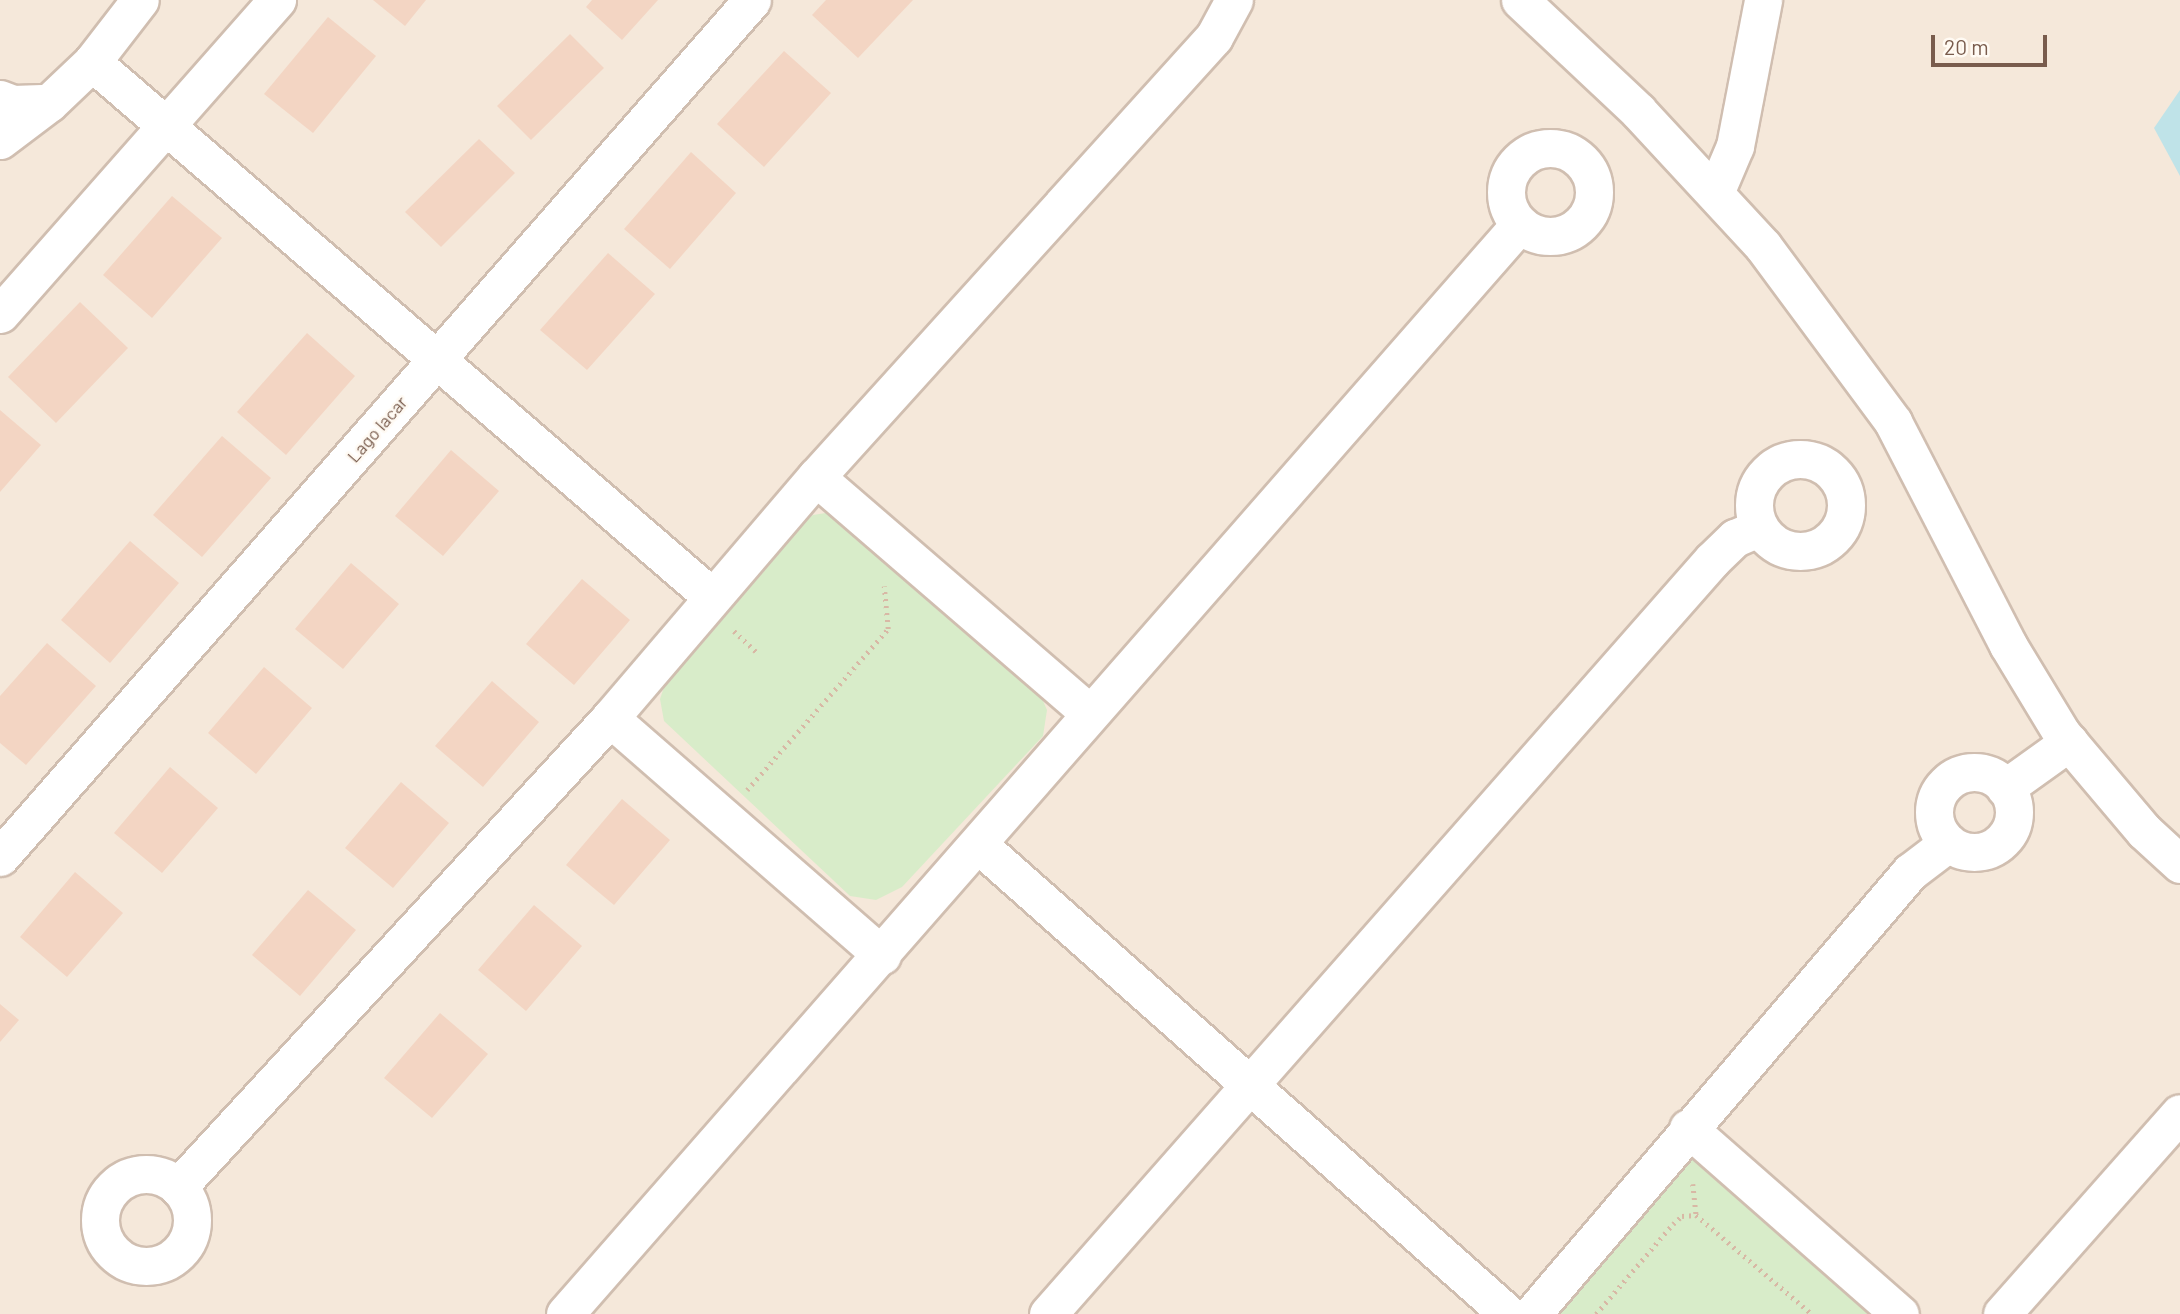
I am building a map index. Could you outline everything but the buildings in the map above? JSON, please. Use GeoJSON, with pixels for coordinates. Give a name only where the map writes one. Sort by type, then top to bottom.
{"type":"FeatureCollection","features":[{"type":"Feature","properties":{"kind":"street"},"geometry":{"type":"LineString","coordinates":[[0,139],[49,103],[92,62],[140,0]]}},
{"type":"Feature","properties":{"kind":"street"},"geometry":{"type":"LineString","coordinates":[[0,314],[168,127],[277,0]]}},
{"type":"Feature","properties":{"kind":"street","name":"Lago lacar"},"geometry":{"type":"LineString","coordinates":[[0,857],[752,0]]}},
{"type":"Feature","properties":{"kind":"street"},"geometry":{"type":"LineString","coordinates":[[178,1187],[610,718],[719,611],[816,477],[1214,37],[1234,0]]}},
{"type":"Feature","properties":{"kind":"street"},"geometry":{"type":"LineString","coordinates":[[1520,0],[1638,111],[1763,246],[1893,422],[2008,645],[2069,742],[2144,831],[2180,864]]}},
{"type":"Feature","properties":{"kind":"street"},"geometry":{"type":"LineString","coordinates":[[1716,193],[1735,146],[1763,0]]}},
{"type":"Feature","properties":{"kind":"street"},"geometry":{"type":"LineString","coordinates":[[92,62],[438,361],[719,611]]}},
{"type":"Feature","properties":{"kind":"street"},"geometry":{"type":"LineString","coordinates":[[0,99],[13,104],[49,103]]}},
{"type":"Feature","properties":{"kind":"street"},"geometry":{"type":"LineString","coordinates":[[565,1314],[979,845],[1089,713],[1520,224]]}},
{"type":"Feature","properties":{"kind":"street"},"geometry":{"type":"LineString","coordinates":[[816,477],[1089,713]]}},
{"type":"Feature","properties":{"kind":"street"},"geometry":{"type":"LineString","coordinates":[[1048,1314],[1712,560],[1735,538],[1759,528]]}},
{"type":"Feature","properties":{"kind":"street"},"geometry":{"type":"LineString","coordinates":[[610,718],[882,955]]}},
{"type":"Feature","properties":{"kind":"street"},"geometry":{"type":"LineString","coordinates":[[2005,788],[2069,742]]}},
{"type":"Feature","properties":{"kind":"street"},"geometry":{"type":"LineString","coordinates":[[1966,772],[1979,772],[2005,788],[2013,807],[2013,821],[1998,844],[1973,852],[1948,843],[1934,821],[1933,808],[1944,785],[1966,772]]}},
{"type":"Feature","properties":{"kind":"street"},"geometry":{"type":"LineString","coordinates":[[1532,1314],[1688,1128],[1910,872],[1948,843]]}},
{"type":"Feature","properties":{"kind":"street"},"geometry":{"type":"LineString","coordinates":[[979,845],[1508,1314]]}},
{"type":"Feature","properties":{"kind":"street"},"geometry":{"type":"LineString","coordinates":[[2002,1314],[2180,1113]]}},
{"type":"Feature","properties":{"kind":"street"},"geometry":{"type":"LineString","coordinates":[[1688,1128],[1900,1314]]}},
{"type":"Feature","properties":{"kind":"path"},"geometry":{"type":"LineString","coordinates":[[746,791],[888,629],[884,581]]}},
{"type":"Feature","properties":{"kind":"path"},"geometry":{"type":"LineString","coordinates":[[719,611],[759,654]]}},
{"type":"Feature","properties":{"kind":"path"},"geometry":{"type":"LineString","coordinates":[[736,782],[756,800]]}},
{"type":"Feature","properties":{"kind":"path"},"geometry":{"type":"LineString","coordinates":[[1595,1314],[1673,1224],[1682,1216],[1696,1215],[1812,1314]]}},
{"type":"Feature","properties":{"kind":"shaded area"},"geometry":{"type":"Polygon","coordinates":[[[0,0],[2180,0],[2180,1314],[0,1314],[0,0]]]}},
{"type":"Feature","properties":{"kind":"green space"},"geometry":{"type":"Polygon","coordinates":[[[832,512],[1037,687],[1047,710],[1043,736],[902,887],[876,900],[850,896],[664,721],[660,699],[665,684],[796,526],[813,515],[832,512]]]}},
{"type":"Feature","properties":{"kind":"green space"},"geometry":{"type":"Polygon","coordinates":[[[1688,1128],[1900,1314],[1532,1314],[1688,1128]]]}},
{"type":"Feature","properties":{"kind":"water"},"geometry":{"type":"Polygon","coordinates":[[[2180,90],[2180,176],[2154,128],[2180,90]]]}}]}
